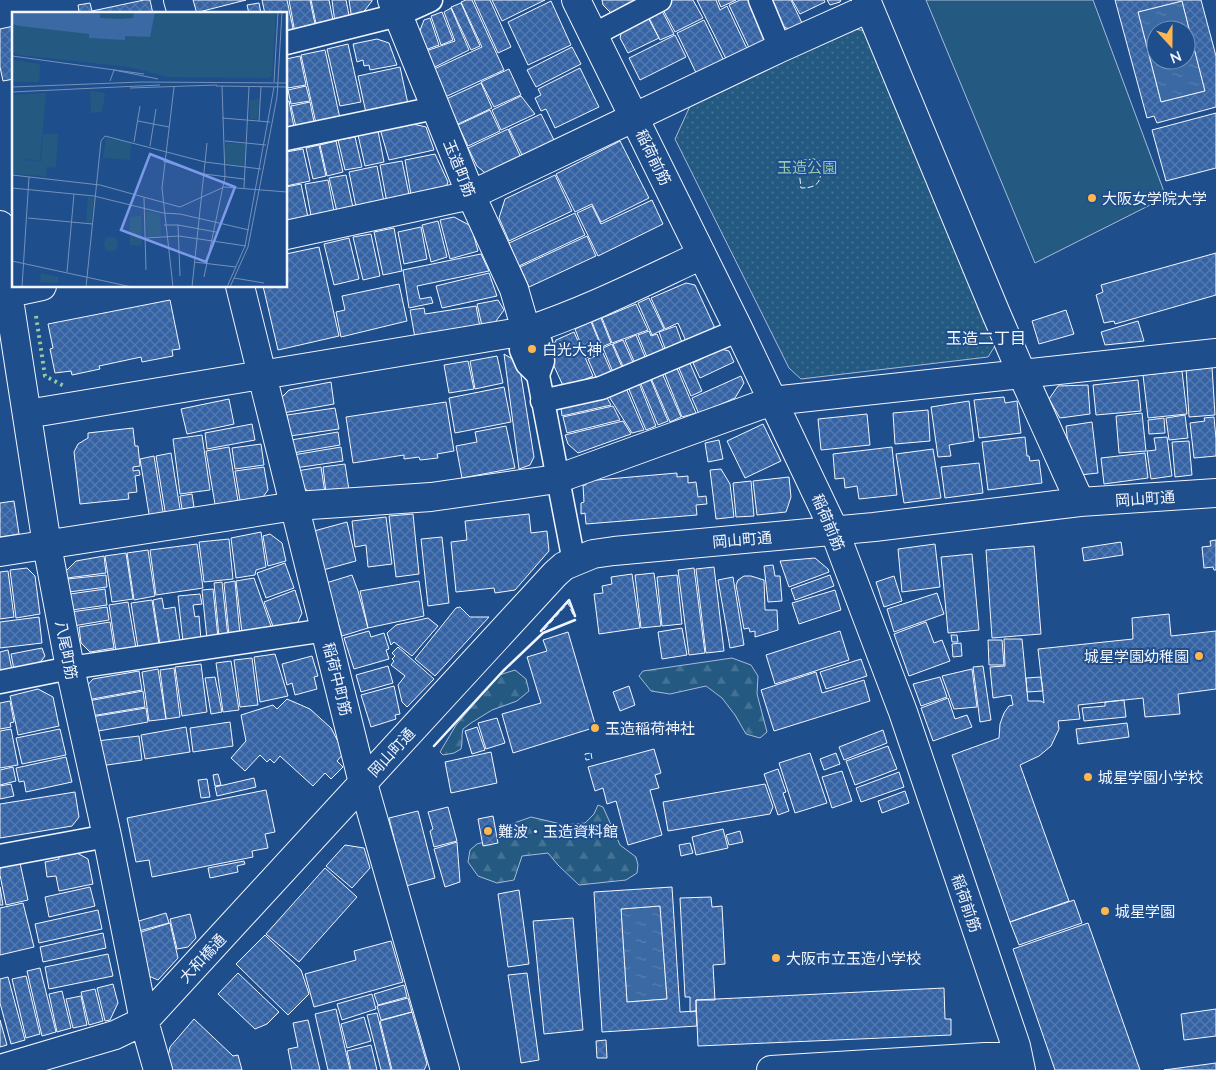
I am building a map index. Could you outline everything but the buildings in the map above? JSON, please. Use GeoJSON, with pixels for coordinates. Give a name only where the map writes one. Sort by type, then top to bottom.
{"type":"FeatureCollection","features":[{"type":"Feature","properties":{"kind":"street"},"geometry":{"type":"LineString","coordinates":[[288,42],[395,8],[431,0]]}},
{"type":"Feature","properties":{"kind":"street","name":"稲荷前筋"},"geometry":{"type":"LineString","coordinates":[[576,0],[739,330],[834,530],[903,712],[1020,1062]]}},
{"type":"Feature","properties":{"kind":"street"},"geometry":{"type":"LineString","coordinates":[[593,35],[660,0]]}},
{"type":"Feature","properties":{"kind":"street"},"geometry":{"type":"LineString","coordinates":[[760,0],[780,48]]}},
{"type":"Feature","properties":{"kind":"street"},"geometry":{"type":"LineString","coordinates":[[288,235],[471,195],[780,48],[867,4],[1022,374],[1080,502]]}},
{"type":"Feature","properties":{"kind":"street","name":"玉造町筋"},"geometry":{"type":"LineString","coordinates":[[395,8],[471,195],[514,289],[527,334]]}},
{"type":"Feature","properties":{"kind":"street"},"geometry":{"type":"LineString","coordinates":[[288,139],[436,108]]}},
{"type":"Feature","properties":{"kind":"street","name":"八尾町筋"},"geometry":{"type":"LineString","coordinates":[[0,225],[4,294],[27,414],[47,545],[70,668],[107,836],[144,1021],[158,1070]]}},
{"type":"Feature","properties":{"kind":"street"},"geometry":{"type":"LineString","coordinates":[[27,414],[527,334],[702,255]]}},
{"type":"Feature","properties":{"kind":"street"},"geometry":{"type":"LineString","coordinates":[[4,294],[32,288]]}},
{"type":"Feature","properties":{"kind":"street","name":"稲荷中町筋"},"geometry":{"type":"LineString","coordinates":[[240,288],[363,783],[445,1070]]}},
{"type":"Feature","properties":{"kind":"street"},"geometry":{"type":"LineString","coordinates":[[542,401],[600,388],[739,330]]}},
{"type":"Feature","properties":{"kind":"street"},"geometry":{"type":"LineString","coordinates":[[527,334],[541,343],[543,361],[538,375],[574,562]]}},
{"type":"Feature","properties":{"kind":"street"},"geometry":{"type":"LineString","coordinates":[[0,552],[295,506],[431,497],[557,479],[772,401],[1216,353]]}},
{"type":"Feature","properties":{"kind":"street","name":"岡山町通"},"geometry":{"type":"LineString","coordinates":[[363,783],[555,574],[564,566],[593,554],[874,527],[1080,502],[1216,493]]}},
{"type":"Feature","properties":{"kind":"street"},"geometry":{"type":"LineString","coordinates":[[0,682],[70,668],[326,630]]}},
{"type":"Feature","properties":{"kind":"street","name":"大和橋通"},"geometry":{"type":"LineString","coordinates":[[0,1069],[115,1035],[144,1021],[363,783]]}},
{"type":"Feature","properties":{"kind":"street"},"geometry":{"type":"LineString","coordinates":[[0,856],[107,836]]}},
{"type":"Feature","properties":{"kind":"street"},"geometry":{"type":"LineString","coordinates":[[771,1070],[1020,1062]]}},
{"type":"Feature","properties":{"kind":"green space"},"geometry":{"type":"Polygon","coordinates":[[[926,0],[1093,0],[1166,197],[1035,263],[926,0]]]}},
{"type":"Feature","properties":{"kind":"green space","name":"玉造公園"},"geometry":{"type":"Polygon","coordinates":[[[850,28],[865,31],[995,346],[988,357],[801,379],[789,368],[675,139],[691,104],[850,28]]]}},
{"type":"Feature","properties":{"kind":"green space"},"geometry":{"type":"Polygon","coordinates":[[[732,658],[751,665],[758,676],[757,694],[767,732],[760,738],[746,734],[722,698],[706,686],[670,694],[651,691],[639,676],[643,671],[732,658]]]}},
{"type":"Feature","properties":{"kind":"green space"},"geometry":{"type":"Polygon","coordinates":[[[515,670],[526,679],[529,691],[517,701],[492,710],[471,723],[463,729],[461,749],[454,753],[443,755],[440,752],[456,725],[499,675],[515,670]]]}},
{"type":"Feature","properties":{"kind":"green space"},"geometry":{"type":"Polygon","coordinates":[[[598,805],[603,807],[620,845],[636,857],[637,873],[626,880],[579,885],[548,853],[522,856],[514,880],[497,883],[478,876],[468,862],[470,850],[477,844],[492,840],[514,823],[531,817],[565,825],[585,823],[594,814],[598,805]]]}},
{"type":"Feature","properties":{"kind":"water"},"geometry":{"type":"Polygon","coordinates":[[[1182,1],[1187,20],[1146,20],[1146,43],[1138,12],[1182,1]]]}},
{"type":"Feature","properties":{"kind":"water"},"geometry":{"type":"Polygon","coordinates":[[[1196,56],[1205,91],[1161,102],[1153,70],[1196,70],[1196,56]]]}},
{"type":"Feature","properties":{"kind":"water"},"geometry":{"type":"Polygon","coordinates":[[[660,906],[667,999],[627,1002],[621,909],[660,906]]]}},
{"type":"Feature","properties":{"kind":"hedge"},"geometry":{"type":"LineString","coordinates":[[36,316],[45,376],[66,387]]}},
{"type":"Feature","properties":{"kind":"fence"},"geometry":{"type":"LineString","coordinates":[[814,159],[820,161],[821,173],[819,181],[808,188],[801,188],[798,161],[814,159]]}},
{"type":"Feature","properties":{"kind":"fence"},"geometry":{"type":"LineString","coordinates":[[544,630],[568,603],[574,617]]}},
{"type":"Feature","properties":{"kind":"fence"},"geometry":{"type":"LineString","coordinates":[[591,753],[592,759],[586,760],[585,754],[591,753]]}},
{"type":"Feature","properties":{"kind":"wall"},"geometry":{"type":"LineString","coordinates":[[541,631],[569,600],[575,616]]}},
{"type":"Feature","properties":{"kind":"wall"},"geometry":{"type":"LineString","coordinates":[[434,746],[503,671],[543,633],[575,620]]}},
{"type":"Feature","properties":{"kind":"place","name":"大阪女学院大学"},"geometry":{"type":"Point","coordinates":[1092,198]}},
{"type":"Feature","properties":{"kind":"place","name":"白光大神"},"geometry":{"type":"Point","coordinates":[532,349]}},
{"type":"Feature","properties":{"kind":"place","name":"城星学園幼稚園"},"geometry":{"type":"Point","coordinates":[1199,656]}},
{"type":"Feature","properties":{"kind":"place","name":"玉造稲荷神社"},"geometry":{"type":"Point","coordinates":[595,728]}},
{"type":"Feature","properties":{"kind":"place","name":"城星学園小学校"},"geometry":{"type":"Point","coordinates":[1088,777]}},
{"type":"Feature","properties":{"kind":"place","name":"難波・玉造資料館"},"geometry":{"type":"Point","coordinates":[488,831]}},
{"type":"Feature","properties":{"kind":"place","name":"城星学園"},"geometry":{"type":"Point","coordinates":[1105,911]}},
{"type":"Feature","properties":{"kind":"place","name":"大阪市立玉造小学校"},"geometry":{"type":"Point","coordinates":[776,958]}},
{"type":"Feature","properties":{"kind":"district","name":"玉造二丁目"},"geometry":{"type":"Point","coordinates":[986,337]}}]}
